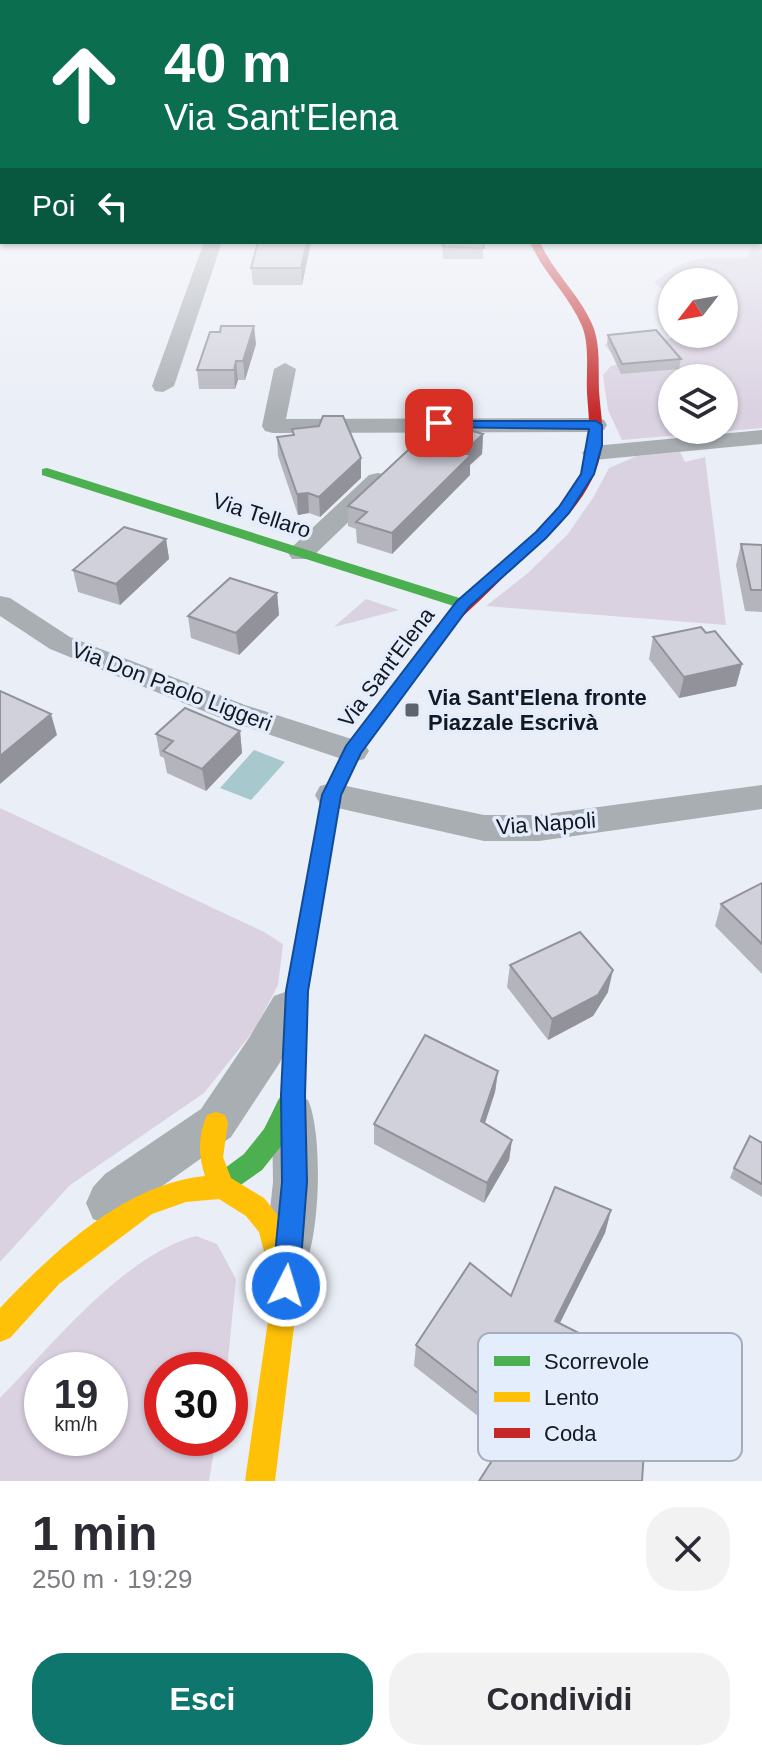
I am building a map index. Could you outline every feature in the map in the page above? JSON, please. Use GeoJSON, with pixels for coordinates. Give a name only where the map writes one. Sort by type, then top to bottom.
{"type":"FeatureCollection","features":[{"type":"Feature","properties":{"kind":"street"},"geometry":{"type":"LineString","coordinates":[[163,386],[201,276]]}},
{"type":"Feature","properties":{"kind":"street","name":"Via Sant'Elena"},"geometry":{"type":"LineString","coordinates":[[293,1095],[297,991],[332,795],[353,751],[463,604],[541,535],[564,510],[588,474],[594,453],[596,425],[588,327],[553,276]]}},
{"type":"Feature","properties":{"kind":"street"},"geometry":{"type":"LineString","coordinates":[[285,369],[273,426],[596,425]]}},
{"type":"Feature","properties":{"kind":"street"},"geometry":{"type":"LineString","coordinates":[[594,453],[762,437]]}},
{"type":"Feature","properties":{"kind":"street","name":"Via Tellaro"},"geometry":{"type":"LineString","coordinates":[[47,472],[463,604]]}},
{"type":"Feature","properties":{"kind":"street"},"geometry":{"type":"LineString","coordinates":[[301,553],[378,480]]}},
{"type":"Feature","properties":{"kind":"street","name":"Via Don Paolo Liggeri"},"geometry":{"type":"LineString","coordinates":[[0,604],[60,643],[234,712],[353,751]]}},
{"type":"Feature","properties":{"kind":"street","name":"Via Napoli"},"geometry":{"type":"LineString","coordinates":[[332,795],[484,828],[539,828],[762,797]]}},
{"type":"Feature","properties":{"kind":"street"},"geometry":{"type":"LineString","coordinates":[[0,1328],[50,1275],[121,1189],[216,1123],[264,1051],[297,991]]}},
{"type":"Feature","properties":{"kind":"street"},"geometry":{"type":"LineString","coordinates":[[50,1275],[144,1204],[186,1190],[222,1186],[253,1162],[273,1137],[293,1095]]}},
{"type":"Feature","properties":{"kind":"street"},"geometry":{"type":"LineString","coordinates":[[260,1481],[286,1286],[295,1182],[293,1095]]}},
{"type":"Feature","properties":{"kind":"street"},"geometry":{"type":"LineString","coordinates":[[216,1123],[211,1157],[222,1186],[255,1207],[270,1226],[286,1286]]}},
{"type":"Feature","properties":{"kind":"shaded area"},"geometry":{"type":"Polygon","coordinates":[[[738,276],[762,276],[762,428],[738,430],[738,364],[658,364],[658,437],[622,440],[608,410],[603,375],[611,366],[620,364],[604,344],[658,340],[658,348],[738,348],[738,276]]]}},
{"type":"Feature","properties":{"kind":"shaded area"},"geometry":{"type":"Polygon","coordinates":[[[680,452],[685,462],[705,457],[726,625],[486,606],[528,573],[568,534],[609,468],[637,456],[680,452]]]}},
{"type":"Feature","properties":{"kind":"shaded area"},"geometry":{"type":"Polygon","coordinates":[[[366,599],[399,610],[334,627],[366,599]]]}},
{"type":"Feature","properties":{"kind":"shaded area"},"geometry":{"type":"Polygon","coordinates":[[[0,808],[264,932],[283,944],[278,985],[255,1029],[204,1093],[70,1185],[0,1262],[0,808]]]}},
{"type":"Feature","properties":{"kind":"shaded area"},"geometry":{"type":"Polygon","coordinates":[[[196,1236],[217,1244],[236,1279],[229,1352],[144,1352],[144,1456],[213,1456],[209,1481],[0,1481],[0,1398],[24,1373],[24,1456],[128,1456],[128,1352],[44,1352],[90,1304],[143,1262],[169,1246],[196,1236]]]}},
{"type":"Feature","properties":{"kind":"water"},"geometry":{"type":"Polygon","coordinates":[[[254,750],[285,762],[251,800],[220,788],[254,750]]]}},
{"type":"Feature","properties":{"kind":"building"},"geometry":{"type":"Polygon","coordinates":[[[221,326],[254,326],[243,361],[236,361],[234,370],[197,370],[210,332],[220,332],[221,326]]]}},
{"type":"Feature","properties":{"kind":"building"},"geometry":{"type":"Polygon","coordinates":[[[656,330],[658,348],[672,348],[681,359],[622,364],[608,335],[656,330]]]}},
{"type":"Feature","properties":{"kind":"building"},"geometry":{"type":"Polygon","coordinates":[[[323,416],[343,416],[361,458],[319,497],[308,493],[297,494],[277,437],[294,435],[292,429],[319,426],[323,416]]]}},
{"type":"Feature","properties":{"kind":"building"},"geometry":{"type":"Polygon","coordinates":[[[445,423],[483,434],[463,453],[471,455],[392,533],[356,522],[367,512],[348,506],[433,427],[438,429],[445,423]]]}},
{"type":"Feature","properties":{"kind":"building"},"geometry":{"type":"Polygon","coordinates":[[[124,527],[166,539],[116,584],[73,570],[124,527]]]}},
{"type":"Feature","properties":{"kind":"building"},"geometry":{"type":"Polygon","coordinates":[[[741,544],[762,545],[762,590],[751,590],[741,544]]]}},
{"type":"Feature","properties":{"kind":"building"},"geometry":{"type":"Polygon","coordinates":[[[230,578],[277,593],[236,633],[188,616],[230,578]]]}},
{"type":"Feature","properties":{"kind":"building"},"geometry":{"type":"Polygon","coordinates":[[[701,627],[706,633],[715,631],[742,664],[684,677],[653,637],[701,627]]]}},
{"type":"Feature","properties":{"kind":"building"},"geometry":{"type":"Polygon","coordinates":[[[0,691],[51,714],[0,756],[0,691]]]}},
{"type":"Feature","properties":{"kind":"building"},"geometry":{"type":"Polygon","coordinates":[[[185,708],[240,731],[202,769],[163,751],[173,741],[156,734],[185,708]]]}},
{"type":"Feature","properties":{"kind":"building"},"geometry":{"type":"Polygon","coordinates":[[[762,883],[762,944],[721,904],[762,883]]]}},
{"type":"Feature","properties":{"kind":"building"},"geometry":{"type":"Polygon","coordinates":[[[580,932],[613,970],[598,995],[552,1019],[510,965],[580,932]]]}},
{"type":"Feature","properties":{"kind":"building"},"geometry":{"type":"Polygon","coordinates":[[[425,1035],[498,1071],[481,1121],[512,1140],[487,1183],[374,1124],[425,1035]]]}},
{"type":"Feature","properties":{"kind":"building"},"geometry":{"type":"Polygon","coordinates":[[[750,1136],[762,1143],[762,1184],[734,1168],[750,1136]]]}},
{"type":"Feature","properties":{"kind":"building"},"geometry":{"type":"Polygon","coordinates":[[[555,1187],[611,1210],[555,1321],[579,1333],[478,1333],[478,1393],[416,1345],[470,1263],[511,1296],[555,1187]]]}},
{"type":"Feature","properties":{"kind":"building"},"geometry":{"type":"Polygon","coordinates":[[[492,1461],[643,1461],[642,1481],[479,1481],[492,1461]]]}},
{"type":"Feature","properties":{"kind":"traffic: fast"},"geometry":{"type":"LineString","coordinates":[[47,472],[463,604]]}},
{"type":"Feature","properties":{"kind":"traffic: fast"},"geometry":{"type":"LineString","coordinates":[[222,1186],[253,1162],[273,1137],[293,1095],[297,991],[332,795],[353,751],[452,619]]}},
{"type":"Feature","properties":{"kind":"traffic: slow"},"geometry":{"type":"LineString","coordinates":[[216,1123],[211,1157],[222,1186]]}},
{"type":"Feature","properties":{"kind":"traffic: slow"},"geometry":{"type":"LineString","coordinates":[[222,1186],[255,1207],[270,1226],[286,1286],[260,1481]]}},
{"type":"Feature","properties":{"kind":"traffic: slow"},"geometry":{"type":"LineString","coordinates":[[0,1328],[50,1275],[144,1204],[186,1190],[222,1186]]}},
{"type":"Feature","properties":{"kind":"traffic: jam"},"geometry":{"type":"LineString","coordinates":[[452,619],[572,501],[586,478],[594,453],[596,422],[589,331],[554,276]]}},
{"type":"Feature","properties":{"kind":"place","name":"Via Sant'Elena fronte Piazzale Escrivà"},"geometry":{"type":"Point","coordinates":[412,710]}},
{"type":"Feature","properties":{"kind":"route"},"geometry":{"type":"LineString","coordinates":[[286,1286],[295,1182],[293,1095],[297,991],[332,795],[353,751],[463,604],[541,535],[564,510],[588,474],[594,453],[596,425],[439,423]]}}]}
